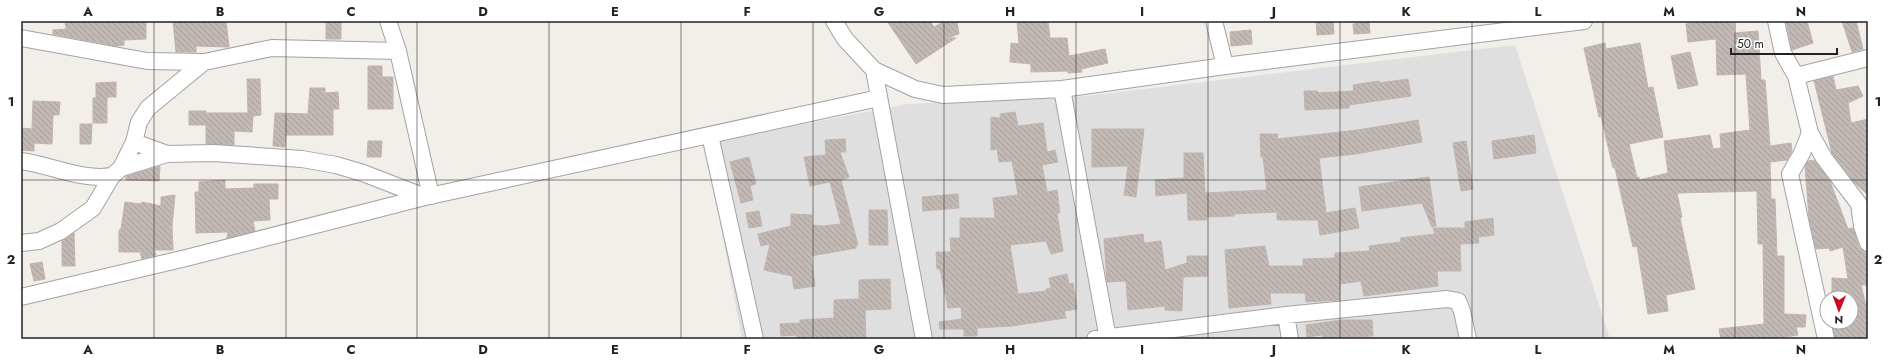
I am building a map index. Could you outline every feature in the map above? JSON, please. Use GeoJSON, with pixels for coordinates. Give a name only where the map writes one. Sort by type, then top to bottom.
{"type":"FeatureCollection","features":[{"type":"Feature","properties":{"kind":"street"},"geometry":{"type":"LineString","coordinates":[[388,21],[398,51],[428,196]]}},
{"type":"Feature","properties":{"kind":"street"},"geometry":{"type":"LineString","coordinates":[[834,21],[845,39],[874,70],[915,89],[943,95],[1062,89],[1487,28],[1584,21]]}},
{"type":"Feature","properties":{"kind":"street"},"geometry":{"type":"LineString","coordinates":[[1214,21],[1225,66]]}},
{"type":"Feature","properties":{"kind":"street"},"geometry":{"type":"LineString","coordinates":[[1776,21],[1783,53],[1796,76],[1810,133],[1824,158],[1859,204],[1862,226],[1868,242]]}},
{"type":"Feature","properties":{"kind":"street"},"geometry":{"type":"LineString","coordinates":[[21,38],[148,61],[204,62],[272,48],[398,51]]}},
{"type":"Feature","properties":{"kind":"street"},"geometry":{"type":"LineString","coordinates":[[1796,76],[1868,58]]}},
{"type":"Feature","properties":{"kind":"street"},"geometry":{"type":"LineString","coordinates":[[21,243],[39,241],[61,231],[93,208],[134,142],[139,122],[148,108],[204,62]]}},
{"type":"Feature","properties":{"kind":"street"},"geometry":{"type":"LineString","coordinates":[[874,70],[924,339]]}},
{"type":"Feature","properties":{"kind":"street"},"geometry":{"type":"LineString","coordinates":[[1062,89],[1104,338],[1286,315],[1446,299],[1458,301],[1462,311],[1468,339]]}},
{"type":"Feature","properties":{"kind":"street"},"geometry":{"type":"LineString","coordinates":[[21,297],[186,258],[428,196],[879,98]]}},
{"type":"Feature","properties":{"kind":"street"},"geometry":{"type":"LineString","coordinates":[[1810,133],[1802,153],[1790,174],[1826,339]]}},
{"type":"Feature","properties":{"kind":"street"},"geometry":{"type":"LineString","coordinates":[[710,135],[755,339]]}},
{"type":"Feature","properties":{"kind":"street"},"geometry":{"type":"LineString","coordinates":[[134,142],[167,154]]}},
{"type":"Feature","properties":{"kind":"street"},"geometry":{"type":"LineString","coordinates":[[21,161],[38,163],[90,177],[116,172],[167,154],[214,153],[302,159],[364,173],[428,196]]}},
{"type":"Feature","properties":{"kind":"street"},"geometry":{"type":"LineString","coordinates":[[1286,315],[1290,339]]}},
{"type":"Feature","properties":{"kind":"shaded area"},"geometry":{"type":"Polygon","coordinates":[[[1515,45],[1610,339],[742,339],[705,143],[908,104],[1077,97],[1515,45]]]}},
{"type":"Feature","properties":{"kind":"building"},"geometry":{"type":"Polygon","coordinates":[[[65,21],[146,21],[146,39],[124,40],[124,45],[116,46],[53,34],[53,30],[66,29],[65,21]]]}},
{"type":"Feature","properties":{"kind":"building"},"geometry":{"type":"Polygon","coordinates":[[[173,21],[226,21],[229,47],[196,46],[196,52],[176,52],[173,21]]]}},
{"type":"Feature","properties":{"kind":"building"},"geometry":{"type":"Polygon","coordinates":[[[326,21],[341,21],[341,39],[326,39],[326,21]]]}},
{"type":"Feature","properties":{"kind":"building"},"geometry":{"type":"Polygon","coordinates":[[[887,21],[930,21],[934,27],[945,21],[957,21],[959,34],[947,38],[956,38],[916,64],[887,21]]]}},
{"type":"Feature","properties":{"kind":"building"},"geometry":{"type":"Polygon","coordinates":[[[1017,21],[1048,21],[1050,38],[1067,38],[1069,56],[1105,49],[1108,63],[1081,69],[1082,72],[1031,72],[1031,64],[1010,62],[1011,43],[1019,44],[1017,21]]]}},
{"type":"Feature","properties":{"kind":"building"},"geometry":{"type":"Polygon","coordinates":[[[1316,21],[1333,21],[1334,34],[1317,35],[1316,21]]]}},
{"type":"Feature","properties":{"kind":"building"},"geometry":{"type":"Polygon","coordinates":[[[1707,21],[1733,21],[1734,33],[1758,31],[1761,80],[1765,80],[1770,146],[1791,143],[1792,151],[1787,160],[1770,162],[1771,199],[1775,199],[1777,256],[1784,256],[1784,314],[1806,315],[1805,327],[1796,327],[1798,335],[1772,339],[1721,339],[1719,329],[1764,324],[1763,244],[1758,244],[1757,191],[1677,193],[1682,217],[1680,218],[1695,289],[1666,295],[1668,311],[1648,314],[1637,246],[1633,247],[1615,168],[1613,168],[1601,116],[1599,117],[1584,48],[1605,43],[1606,49],[1640,43],[1648,88],[1653,87],[1663,137],[1629,144],[1637,178],[1639,177],[1639,180],[1668,173],[1664,141],[1710,135],[1713,149],[1721,148],[1720,134],[1750,130],[1746,74],[1717,75],[1716,39],[1688,42],[1686,24],[1707,21]]]}},
{"type":"Feature","properties":{"kind":"building"},"geometry":{"type":"Polygon","coordinates":[[[1786,21],[1807,21],[1813,43],[1792,50],[1786,21]]]}},
{"type":"Feature","properties":{"kind":"building"},"geometry":{"type":"Polygon","coordinates":[[[1842,21],[1856,21],[1863,49],[1852,52],[1842,21]]]}},
{"type":"Feature","properties":{"kind":"building"},"geometry":{"type":"Polygon","coordinates":[[[1369,22],[1370,33],[1354,34],[1353,24],[1369,22]]]}},
{"type":"Feature","properties":{"kind":"building"},"geometry":{"type":"Polygon","coordinates":[[[1251,30],[1252,44],[1231,46],[1230,32],[1251,30]]]}},
{"type":"Feature","properties":{"kind":"building"},"geometry":{"type":"Polygon","coordinates":[[[1690,52],[1698,85],[1678,89],[1671,56],[1690,52]]]}},
{"type":"Feature","properties":{"kind":"building"},"geometry":{"type":"Polygon","coordinates":[[[368,66],[382,66],[382,77],[393,77],[393,109],[368,109],[368,66]]]}},
{"type":"Feature","properties":{"kind":"building"},"geometry":{"type":"Polygon","coordinates":[[[1833,76],[1836,90],[1858,86],[1863,96],[1848,103],[1851,123],[1868,119],[1868,195],[1855,183],[1832,153],[1814,81],[1833,76]]]}},
{"type":"Feature","properties":{"kind":"building"},"geometry":{"type":"Polygon","coordinates":[[[247,79],[260,79],[261,115],[253,116],[252,132],[234,131],[234,145],[206,144],[206,125],[189,125],[189,111],[206,111],[206,113],[248,113],[247,79]]]}},
{"type":"Feature","properties":{"kind":"building"},"geometry":{"type":"Polygon","coordinates":[[[1408,79],[1411,96],[1349,105],[1349,108],[1305,110],[1304,91],[1317,91],[1318,93],[1354,91],[1353,85],[1408,79]]]}},
{"type":"Feature","properties":{"kind":"building"},"geometry":{"type":"Polygon","coordinates":[[[116,82],[116,97],[107,97],[107,123],[93,123],[93,98],[96,98],[96,83],[116,82]]]}},
{"type":"Feature","properties":{"kind":"building"},"geometry":{"type":"Polygon","coordinates":[[[310,88],[325,88],[325,93],[338,92],[339,109],[333,109],[333,135],[286,135],[285,147],[273,146],[275,113],[308,114],[310,88]]]}},
{"type":"Feature","properties":{"kind":"building"},"geometry":{"type":"Polygon","coordinates":[[[33,101],[60,102],[59,115],[53,115],[52,144],[34,143],[34,151],[21,150],[21,128],[32,129],[33,101]]]}},
{"type":"Feature","properties":{"kind":"building"},"geometry":{"type":"Polygon","coordinates":[[[1015,112],[1018,126],[1043,123],[1047,152],[1055,150],[1058,162],[1042,165],[1047,192],[1057,190],[1060,213],[1057,213],[1063,251],[1051,254],[1046,241],[1010,245],[1018,294],[1046,291],[1046,289],[1051,288],[1049,278],[1067,274],[1069,284],[1073,283],[1077,309],[1064,311],[1066,318],[1011,326],[977,328],[977,336],[964,336],[964,329],[940,329],[939,322],[962,319],[961,307],[948,308],[940,269],[937,269],[936,252],[951,252],[950,238],[960,238],[960,218],[995,218],[993,198],[1018,195],[1012,161],[999,162],[997,149],[991,150],[991,117],[1001,118],[1000,114],[1015,112]]]}},
{"type":"Feature","properties":{"kind":"building"},"geometry":{"type":"Polygon","coordinates":[[[1418,120],[1422,142],[1356,154],[1319,158],[1326,213],[1355,208],[1359,228],[1320,235],[1318,220],[1277,220],[1277,212],[1234,214],[1234,216],[1206,217],[1207,220],[1188,220],[1187,193],[1156,196],[1155,180],[1184,178],[1184,153],[1203,153],[1205,193],[1267,190],[1263,157],[1261,157],[1260,134],[1278,134],[1277,139],[1358,130],[1418,120]]]}},
{"type":"Feature","properties":{"kind":"building"},"geometry":{"type":"Polygon","coordinates":[[[80,124],[92,124],[91,144],[80,144],[80,124]]]}},
{"type":"Feature","properties":{"kind":"building"},"geometry":{"type":"Polygon","coordinates":[[[1092,129],[1144,129],[1136,197],[1124,195],[1128,166],[1092,167],[1092,129]]]}},
{"type":"Feature","properties":{"kind":"building"},"geometry":{"type":"Polygon","coordinates":[[[1534,135],[1536,153],[1494,159],[1492,141],[1534,135]]]}},
{"type":"Feature","properties":{"kind":"building"},"geometry":{"type":"Polygon","coordinates":[[[845,139],[846,152],[840,152],[849,177],[841,180],[858,245],[856,245],[856,248],[811,256],[815,286],[794,289],[792,276],[764,270],[770,244],[761,246],[758,234],[791,226],[791,214],[812,215],[812,225],[823,226],[841,224],[830,182],[810,186],[804,157],[826,155],[825,140],[845,139]]]}},
{"type":"Feature","properties":{"kind":"building"},"geometry":{"type":"Polygon","coordinates":[[[368,141],[382,141],[381,157],[367,157],[368,141]]]}},
{"type":"Feature","properties":{"kind":"building"},"geometry":{"type":"Polygon","coordinates":[[[1466,141],[1473,189],[1461,191],[1453,143],[1466,141]]]}},
{"type":"Feature","properties":{"kind":"building"},"geometry":{"type":"Polygon","coordinates":[[[749,157],[756,184],[750,186],[753,200],[741,203],[730,162],[749,157]]]}},
{"type":"Feature","properties":{"kind":"building"},"geometry":{"type":"Polygon","coordinates":[[[1814,160],[1830,181],[1848,229],[1853,228],[1859,247],[1868,252],[1868,285],[1861,285],[1868,314],[1868,339],[1835,339],[1833,330],[1859,330],[1859,290],[1832,290],[1832,278],[1848,279],[1843,247],[1830,251],[1829,248],[1816,249],[1809,218],[1805,166],[1808,161],[1814,160]]]}},
{"type":"Feature","properties":{"kind":"building"},"geometry":{"type":"Polygon","coordinates":[[[160,166],[159,181],[126,180],[126,176],[160,166]]]}},
{"type":"Feature","properties":{"kind":"building"},"geometry":{"type":"Polygon","coordinates":[[[1429,177],[1436,226],[1432,227],[1422,203],[1362,211],[1359,187],[1429,177]]]}},
{"type":"Feature","properties":{"kind":"building"},"geometry":{"type":"Polygon","coordinates":[[[225,180],[225,189],[254,188],[254,184],[278,184],[278,199],[269,199],[270,220],[253,221],[255,231],[227,238],[228,232],[196,233],[195,192],[199,192],[199,182],[225,180]]]}},
{"type":"Feature","properties":{"kind":"building"},"geometry":{"type":"Polygon","coordinates":[[[958,194],[959,208],[923,211],[922,197],[958,194]]]}},
{"type":"Feature","properties":{"kind":"building"},"geometry":{"type":"Polygon","coordinates":[[[175,195],[172,227],[173,250],[154,250],[156,255],[142,259],[140,252],[119,252],[119,230],[121,229],[125,202],[141,204],[142,202],[161,206],[161,197],[175,195]]]}},
{"type":"Feature","properties":{"kind":"building"},"geometry":{"type":"Polygon","coordinates":[[[869,210],[887,210],[888,245],[869,245],[869,210]]]}},
{"type":"Feature","properties":{"kind":"building"},"geometry":{"type":"Polygon","coordinates":[[[759,211],[762,226],[749,228],[746,213],[759,211]]]}},
{"type":"Feature","properties":{"kind":"building"},"geometry":{"type":"Polygon","coordinates":[[[1493,218],[1494,235],[1478,237],[1479,243],[1460,244],[1461,271],[1437,271],[1438,286],[1364,296],[1361,281],[1340,284],[1340,300],[1306,302],[1305,293],[1270,293],[1271,304],[1229,308],[1225,250],[1265,246],[1269,266],[1303,266],[1303,259],[1335,258],[1335,253],[1370,251],[1369,246],[1401,242],[1400,238],[1435,234],[1433,228],[1465,228],[1465,222],[1493,218]]]}},
{"type":"Feature","properties":{"kind":"building"},"geometry":{"type":"Polygon","coordinates":[[[74,233],[75,266],[62,266],[62,241],[74,233]]]}},
{"type":"Feature","properties":{"kind":"building"},"geometry":{"type":"Polygon","coordinates":[[[1143,234],[1144,243],[1161,241],[1165,270],[1187,263],[1187,256],[1207,256],[1207,276],[1183,277],[1182,311],[1165,310],[1165,306],[1128,310],[1126,281],[1107,282],[1104,239],[1143,234]]]}},
{"type":"Feature","properties":{"kind":"building"},"geometry":{"type":"Polygon","coordinates":[[[42,262],[45,279],[34,281],[30,264],[42,262]]]}},
{"type":"Feature","properties":{"kind":"building"},"geometry":{"type":"Polygon","coordinates":[[[890,279],[891,309],[865,310],[866,339],[797,339],[797,335],[781,336],[780,324],[800,323],[800,320],[834,318],[834,300],[859,299],[859,280],[890,279]]]}},
{"type":"Feature","properties":{"kind":"building"},"geometry":{"type":"Polygon","coordinates":[[[1341,320],[1372,320],[1373,336],[1323,338],[1322,335],[1307,337],[1306,325],[1341,320]]]}}]}
